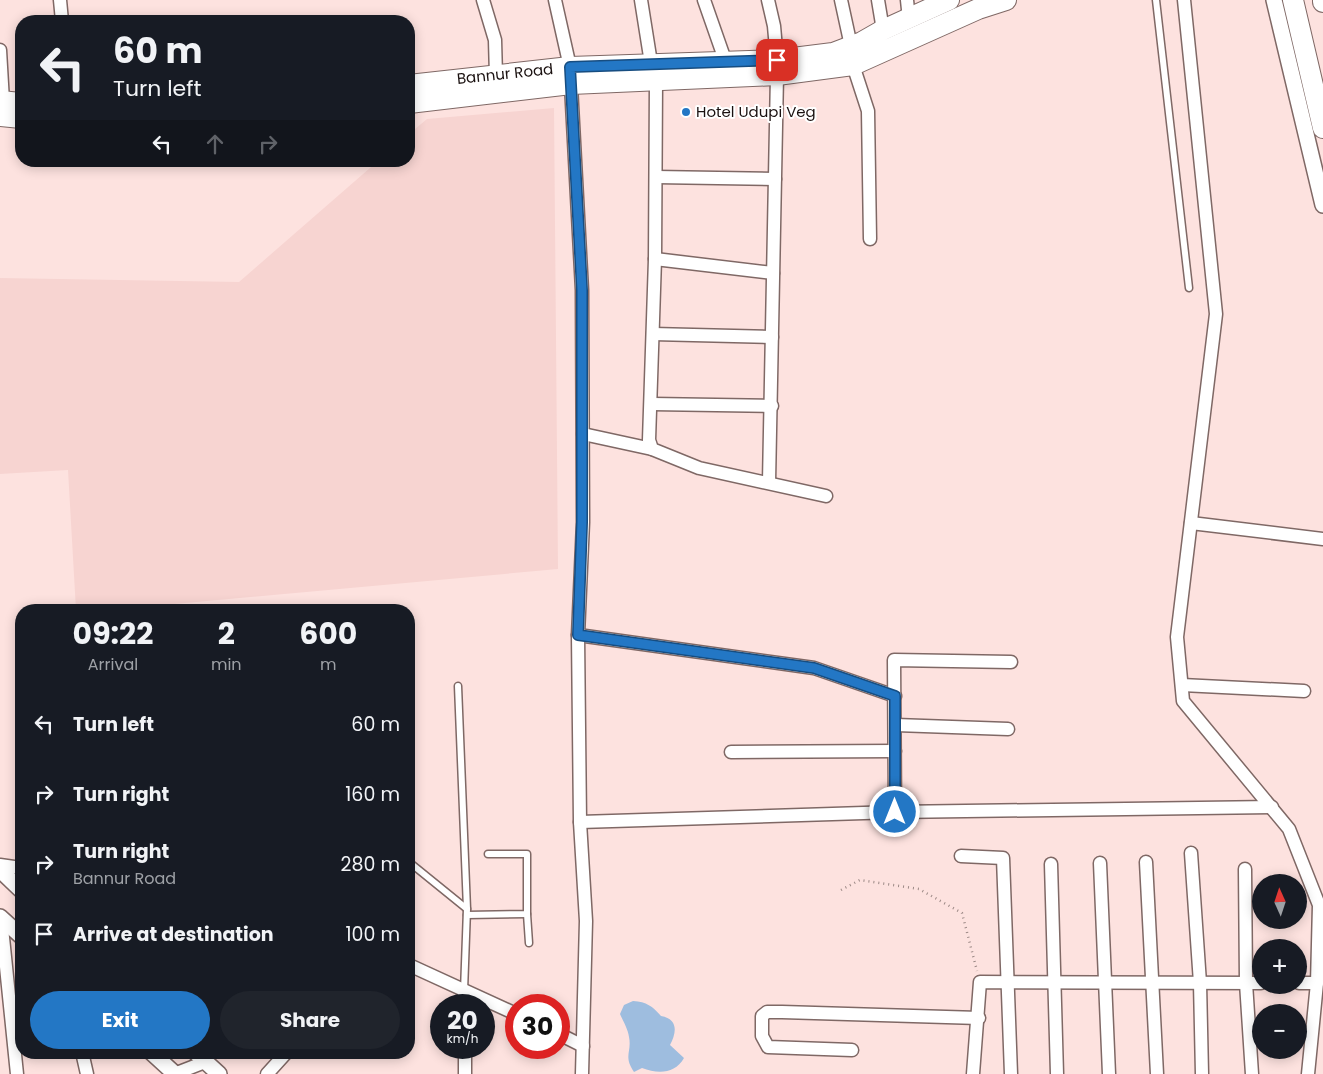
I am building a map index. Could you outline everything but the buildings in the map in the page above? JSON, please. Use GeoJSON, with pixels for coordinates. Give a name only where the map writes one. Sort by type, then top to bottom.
{"type":"FeatureCollection","features":[{"type":"Feature","properties":{"kind":"main road","name":"Bannur Road"},"geometry":{"type":"LineString","coordinates":[[415,84],[496,76],[653,72],[725,60],[777,67],[833,53],[852,56],[908,10],[949,0]]}},
{"type":"Feature","properties":{"kind":"main road"},"geometry":{"type":"LineString","coordinates":[[852,56],[978,8],[1006,0]]}},
{"type":"Feature","properties":{"kind":"main road"},"geometry":{"type":"LineString","coordinates":[[1292,0],[1323,128]]}},
{"type":"Feature","properties":{"kind":"main road"},"geometry":{"type":"LineString","coordinates":[[653,72],[777,67]]}},
{"type":"Feature","properties":{"kind":"main road"},"geometry":{"type":"LineString","coordinates":[[415,102],[570,75]]}},
{"type":"Feature","properties":{"kind":"street"},"geometry":{"type":"LineString","coordinates":[[60,0],[61,15]]}},
{"type":"Feature","properties":{"kind":"street"},"geometry":{"type":"LineString","coordinates":[[483,0],[495,40],[496,76]]}},
{"type":"Feature","properties":{"kind":"street"},"geometry":{"type":"LineString","coordinates":[[555,0],[570,75],[582,290],[582,522],[578,635],[580,822],[586,921],[582,1074]]}},
{"type":"Feature","properties":{"kind":"street"},"geometry":{"type":"LineString","coordinates":[[641,0],[653,72],[656,177],[652,404],[649,440],[652,448]]}},
{"type":"Feature","properties":{"kind":"street"},"geometry":{"type":"LineString","coordinates":[[704,0],[725,60]]}},
{"type":"Feature","properties":{"kind":"street"},"geometry":{"type":"LineString","coordinates":[[768,0],[774,26],[777,67],[772,406],[769,482]]}},
{"type":"Feature","properties":{"kind":"street"},"geometry":{"type":"LineString","coordinates":[[841,0],[852,56],[868,111],[870,239]]}},
{"type":"Feature","properties":{"kind":"street"},"geometry":{"type":"LineString","coordinates":[[878,0],[883,30]]}},
{"type":"Feature","properties":{"kind":"street"},"geometry":{"type":"LineString","coordinates":[[1184,0],[1216,314],[1177,637],[1183,701],[1289,828],[1321,905],[1317,983],[1308,1074]]}},
{"type":"Feature","properties":{"kind":"street"},"geometry":{"type":"LineString","coordinates":[[1274,0],[1323,205]]}},
{"type":"Feature","properties":{"kind":"street"},"geometry":{"type":"LineString","coordinates":[[0,50],[6,105]]}},
{"type":"Feature","properties":{"kind":"street"},"geometry":{"type":"LineString","coordinates":[[656,177],[775,179]]}},
{"type":"Feature","properties":{"kind":"street"},"geometry":{"type":"LineString","coordinates":[[655,259],[773,273]]}},
{"type":"Feature","properties":{"kind":"street"},"geometry":{"type":"LineString","coordinates":[[653,334],[772,338]]}},
{"type":"Feature","properties":{"kind":"street"},"geometry":{"type":"LineString","coordinates":[[652,404],[772,406]]}},
{"type":"Feature","properties":{"kind":"street"},"geometry":{"type":"LineString","coordinates":[[582,434],[652,448],[699,468],[826,496]]}},
{"type":"Feature","properties":{"kind":"street"},"geometry":{"type":"LineString","coordinates":[[1191,523],[1323,539]]}},
{"type":"Feature","properties":{"kind":"street"},"geometry":{"type":"LineString","coordinates":[[578,635],[814,668],[895,696]]}},
{"type":"Feature","properties":{"kind":"street"},"geometry":{"type":"LineString","coordinates":[[895,812],[896,725],[894,660],[1011,662]]}},
{"type":"Feature","properties":{"kind":"street"},"geometry":{"type":"LineString","coordinates":[[1182,685],[1304,691]]}},
{"type":"Feature","properties":{"kind":"street"},"geometry":{"type":"LineString","coordinates":[[896,725],[1008,729]]}},
{"type":"Feature","properties":{"kind":"street"},"geometry":{"type":"LineString","coordinates":[[731,752],[895,751]]}},
{"type":"Feature","properties":{"kind":"street"},"geometry":{"type":"LineString","coordinates":[[580,822],[895,812],[1272,807]]}},
{"type":"Feature","properties":{"kind":"street"},"geometry":{"type":"LineString","coordinates":[[1191,853],[1200,983],[1202,1074]]}},
{"type":"Feature","properties":{"kind":"street"},"geometry":{"type":"LineString","coordinates":[[961,856],[1003,858],[1011,1074]]}},
{"type":"Feature","properties":{"kind":"street"},"geometry":{"type":"LineString","coordinates":[[1146,862],[1157,1074]]}},
{"type":"Feature","properties":{"kind":"street"},"geometry":{"type":"LineString","coordinates":[[1100,863],[1109,1074]]}},
{"type":"Feature","properties":{"kind":"street"},"geometry":{"type":"LineString","coordinates":[[0,864],[15,867]]}},
{"type":"Feature","properties":{"kind":"street"},"geometry":{"type":"LineString","coordinates":[[1051,864],[1056,982],[1057,1074]]}},
{"type":"Feature","properties":{"kind":"street"},"geometry":{"type":"LineString","coordinates":[[1245,869],[1246,983],[1252,1074]]}},
{"type":"Feature","properties":{"kind":"street"},"geometry":{"type":"LineString","coordinates":[[0,870],[15,884]]}},
{"type":"Feature","properties":{"kind":"street"},"geometry":{"type":"LineString","coordinates":[[0,917],[15,931]]}},
{"type":"Feature","properties":{"kind":"street"},"geometry":{"type":"LineString","coordinates":[[0,917],[15,1056]]}},
{"type":"Feature","properties":{"kind":"street"},"geometry":{"type":"LineString","coordinates":[[415,968],[505,1009]]}},
{"type":"Feature","properties":{"kind":"street"},"geometry":{"type":"LineString","coordinates":[[973,1074],[979,1018],[980,982],[1252,983]]}},
{"type":"Feature","properties":{"kind":"street"},"geometry":{"type":"LineString","coordinates":[[1307,983],[1317,983]]}},
{"type":"Feature","properties":{"kind":"street"},"geometry":{"type":"LineString","coordinates":[[852,1050],[768,1048],[762,1036],[762,1016],[767,1012],[782,1012],[979,1018]]}},
{"type":"Feature","properties":{"kind":"street"},"geometry":{"type":"LineString","coordinates":[[570,1040],[583,1046]]}},
{"type":"Feature","properties":{"kind":"street"},"geometry":{"type":"LineString","coordinates":[[15,1059],[17,1074]]}},
{"type":"Feature","properties":{"kind":"street"},"geometry":{"type":"LineString","coordinates":[[84,1059],[87,1074]]}},
{"type":"Feature","properties":{"kind":"street"},"geometry":{"type":"LineString","coordinates":[[159,1059],[175,1074],[197,1059]]}},
{"type":"Feature","properties":{"kind":"street"},"geometry":{"type":"LineString","coordinates":[[202,1059],[218,1074]]}},
{"type":"Feature","properties":{"kind":"street"},"geometry":{"type":"LineString","coordinates":[[267,1074],[281,1059]]}},
{"type":"Feature","properties":{"kind":"street"},"geometry":{"type":"LineString","coordinates":[[465,1059],[466,1074]]}},
{"type":"Feature","properties":{"kind":"lane"},"geometry":{"type":"LineString","coordinates":[[1156,0],[1189,288]]}},
{"type":"Feature","properties":{"kind":"lane"},"geometry":{"type":"LineString","coordinates":[[458,686],[467,912],[464,991]]}},
{"type":"Feature","properties":{"kind":"lane"},"geometry":{"type":"LineString","coordinates":[[488,854],[527,854],[529,943]]}},
{"type":"Feature","properties":{"kind":"lane"},"geometry":{"type":"LineString","coordinates":[[415,867],[467,912],[527,914]]}},
{"type":"Feature","properties":{"kind":"path"},"geometry":{"type":"LineString","coordinates":[[841,890],[860,880],[920,889],[962,913],[980,982]]}},
{"type":"Feature","properties":{"kind":"shaded area"},"geometry":{"type":"Polygon","coordinates":[[[554,108],[558,569],[175,604],[76,604],[68,470],[0,474],[0,278],[239,282],[371,167],[415,167],[415,129],[427,119],[554,108]]]}},
{"type":"Feature","properties":{"kind":"water"},"geometry":{"type":"Polygon","coordinates":[[[633,1001],[649,1005],[661,1016],[671,1020],[673,1023],[675,1031],[670,1045],[684,1058],[671,1070],[660,1072],[642,1068],[634,1072],[631,1067],[628,1058],[630,1042],[627,1028],[620,1014],[624,1005],[633,1001]]]}},
{"type":"Feature","properties":{"kind":"place","name":"Hotel Udupi Veg"},"geometry":{"type":"Point","coordinates":[686,112]}},
{"type":"Feature","properties":{"kind":"route"},"geometry":{"type":"LineString","coordinates":[[777,60],[725,60],[570,67],[582,290],[582,522],[578,635],[814,668],[895,696],[895,812]]}}]}
